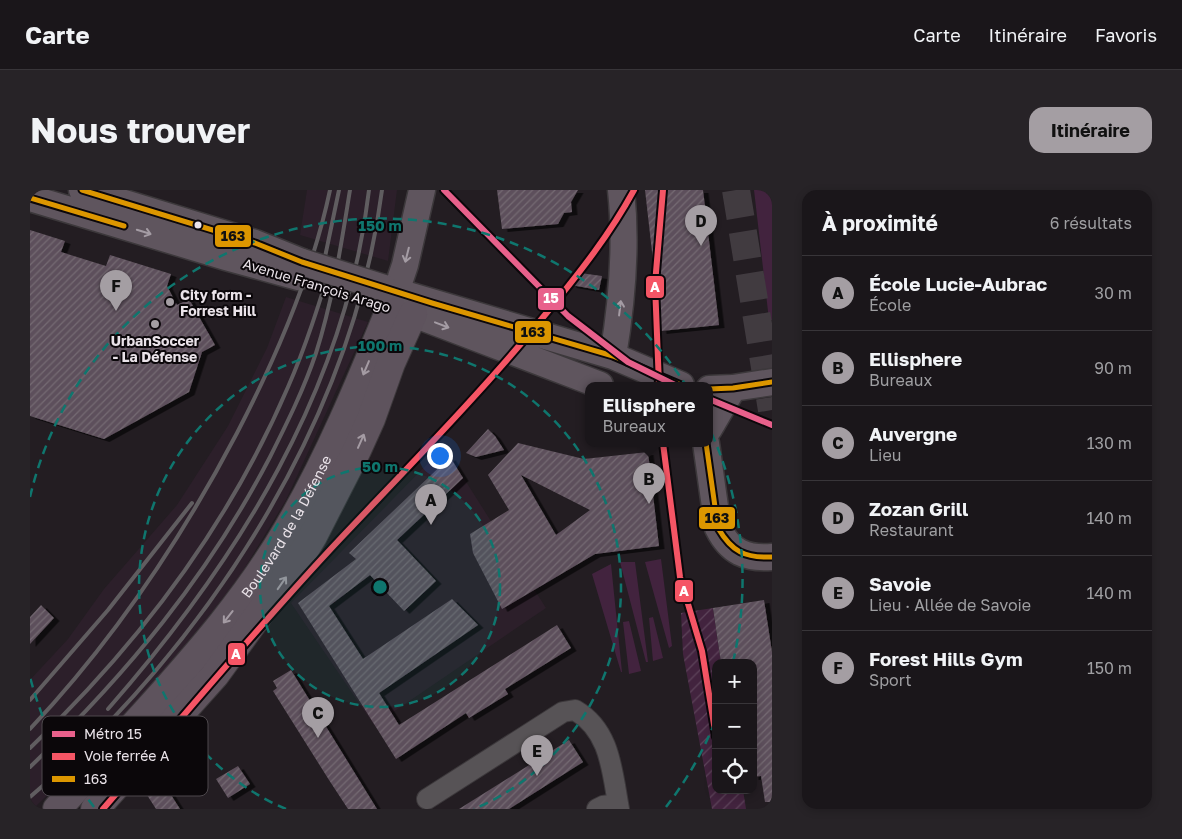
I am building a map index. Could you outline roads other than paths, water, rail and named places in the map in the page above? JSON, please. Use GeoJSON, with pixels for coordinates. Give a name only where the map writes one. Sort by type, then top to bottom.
{"type":"FeatureCollection","features":[{"type":"Feature","properties":{"kind":"highway","name":"Boulevard de la Défense"},"geometry":{"type":"LineString","coordinates":[[141,716],[185,668],[248,591],[288,529],[346,415],[393,301]]}},
{"type":"Feature","properties":{"kind":"highway","name":"Boulevard de la Défense"},"geometry":{"type":"LineString","coordinates":[[178,716],[215,675],[301,556],[317,529],[371,419],[391,363],[393,301]]}},
{"type":"Feature","properties":{"kind":"highway","name":"Boulevard de la Défense"},"geometry":{"type":"LineString","coordinates":[[57,809],[69,796]]}},
{"type":"Feature","properties":{"kind":"highway","name":"Boulevard de la Défense"},"geometry":{"type":"LineString","coordinates":[[95,809],[107,796]]}},
{"type":"Feature","properties":{"kind":"main road","name":"Avenue François Arago"},"geometry":{"type":"LineString","coordinates":[[82,190],[255,243],[300,270]]}},
{"type":"Feature","properties":{"kind":"main road","name":"Boulevard de la Défense"},"geometry":{"type":"LineString","coordinates":[[393,301],[422,190]]}},
{"type":"Feature","properties":{"kind":"main road"},"geometry":{"type":"LineString","coordinates":[[613,356],[621,304],[623,240],[621,190]]}},
{"type":"Feature","properties":{"kind":"main road","name":"Avenue François Arago"},"geometry":{"type":"LineString","coordinates":[[30,198],[226,257],[300,270],[393,301],[593,382]]}},
{"type":"Feature","properties":{"kind":"main road","name":"Avenue François Arago"},"geometry":{"type":"LineString","coordinates":[[393,301],[432,303],[613,356],[674,382]]}},
{"type":"Feature","properties":{"kind":"main road"},"geometry":{"type":"LineString","coordinates":[[713,415],[721,388],[772,382]]}},
{"type":"Feature","properties":{"kind":"main road"},"geometry":{"type":"LineString","coordinates":[[707,447],[718,528],[724,539],[731,547],[745,555],[760,558],[772,557]]}},
{"type":"Feature","properties":{"kind":"street"},"geometry":{"type":"LineString","coordinates":[[427,799],[563,712],[575,710],[586,716],[612,762],[618,807],[602,806],[597,809]]}},
{"type":"Feature","properties":{"kind":"tunnel"},"geometry":{"type":"LineString","coordinates":[[736,190],[772,410]]}},
{"type":"Feature","properties":{"kind":"railway"},"geometry":{"type":"LineString","coordinates":[[30,729],[89,661],[144,588],[193,512],[215,473],[252,404],[292,315],[314,253],[330,190]]}},
{"type":"Feature","properties":{"kind":"railway"},"geometry":{"type":"LineString","coordinates":[[321,276],[339,190]]}},
{"type":"Feature","properties":{"kind":"railway"},"geometry":{"type":"LineString","coordinates":[[81,716],[163,622],[192,583],[220,543],[270,457],[306,380],[322,333],[332,293],[350,190]]}},
{"type":"Feature","properties":{"kind":"railway"},"geometry":{"type":"LineString","coordinates":[[108,709],[155,653],[200,594],[241,533],[278,469],[310,403],[337,334],[356,263],[369,190]]}},
{"type":"Feature","properties":{"kind":"railway"},"geometry":{"type":"LineString","coordinates":[[114,716],[155,672],[211,600],[261,524],[304,444],[339,362],[365,277],[382,190]]}},
{"type":"Feature","properties":{"kind":"railway"},"geometry":{"type":"LineString","coordinates":[[63,716],[108,668],[144,625],[209,535],[238,487],[264,438],[295,372],[332,262]]}},
{"type":"Feature","properties":{"kind":"railway"},"geometry":{"type":"LineString","coordinates":[[30,700],[108,610],[192,503]]}},
{"type":"Feature","properties":{"kind":"railway"},"geometry":{"type":"LineString","coordinates":[[30,748],[42,736]]}},
{"type":"Feature","properties":{"kind":"railway"},"geometry":{"type":"LineString","coordinates":[[30,767],[42,755]]}},
{"type":"Feature","properties":{"kind":"railway"},"geometry":{"type":"LineString","coordinates":[[30,797],[42,786]]}},
{"type":"Feature","properties":{"kind":"metro line","name":"15"},"geometry":{"type":"LineString","coordinates":[[444,190],[568,316],[628,362],[669,382]]}},
{"type":"Feature","properties":{"kind":"metro line","name":"15"},"geometry":{"type":"LineString","coordinates":[[713,401],[772,425]]}},
{"type":"Feature","properties":{"kind":"rail line","name":"A"},"geometry":{"type":"LineString","coordinates":[[183,716],[280,604],[447,426],[524,340],[561,296],[594,252],[634,190]]}},
{"type":"Feature","properties":{"kind":"rail line","name":"A"},"geometry":{"type":"LineString","coordinates":[[659,382],[655,284],[663,190]]}},
{"type":"Feature","properties":{"kind":"rail line","name":"A"},"geometry":{"type":"LineString","coordinates":[[664,447],[680,577],[702,651],[712,712]]}},
{"type":"Feature","properties":{"kind":"rail line","name":"A"},"geometry":{"type":"LineString","coordinates":[[103,809],[114,796]]}},
{"type":"Feature","properties":{"kind":"place","name":"Zozan Grill"},"geometry":{"type":"Point","coordinates":[701,246]}},
{"type":"Feature","properties":{"kind":"place","name":"City form - Forrest Hill"},"geometry":{"type":"Point","coordinates":[170,302]}},
{"type":"Feature","properties":{"kind":"place","name":"Forest Hills Gym"},"geometry":{"type":"Point","coordinates":[116,311]}},
{"type":"Feature","properties":{"kind":"place","name":"UrbanSoccer - La Défense"},"geometry":{"type":"Point","coordinates":[155,324]}},
{"type":"Feature","properties":{"kind":"place","name":"Ellisphere"},"geometry":{"type":"Point","coordinates":[649,504]}},
{"type":"Feature","properties":{"kind":"place","name":"École Lucie-Aubrac"},"geometry":{"type":"Point","coordinates":[431,525]}},
{"type":"Feature","properties":{"kind":"place","name":"Auvergne"},"geometry":{"type":"Point","coordinates":[318,738]}},
{"type":"Feature","properties":{"kind":"place","name":"Savoie"},"geometry":{"type":"Point","coordinates":[537,776]}}]}
